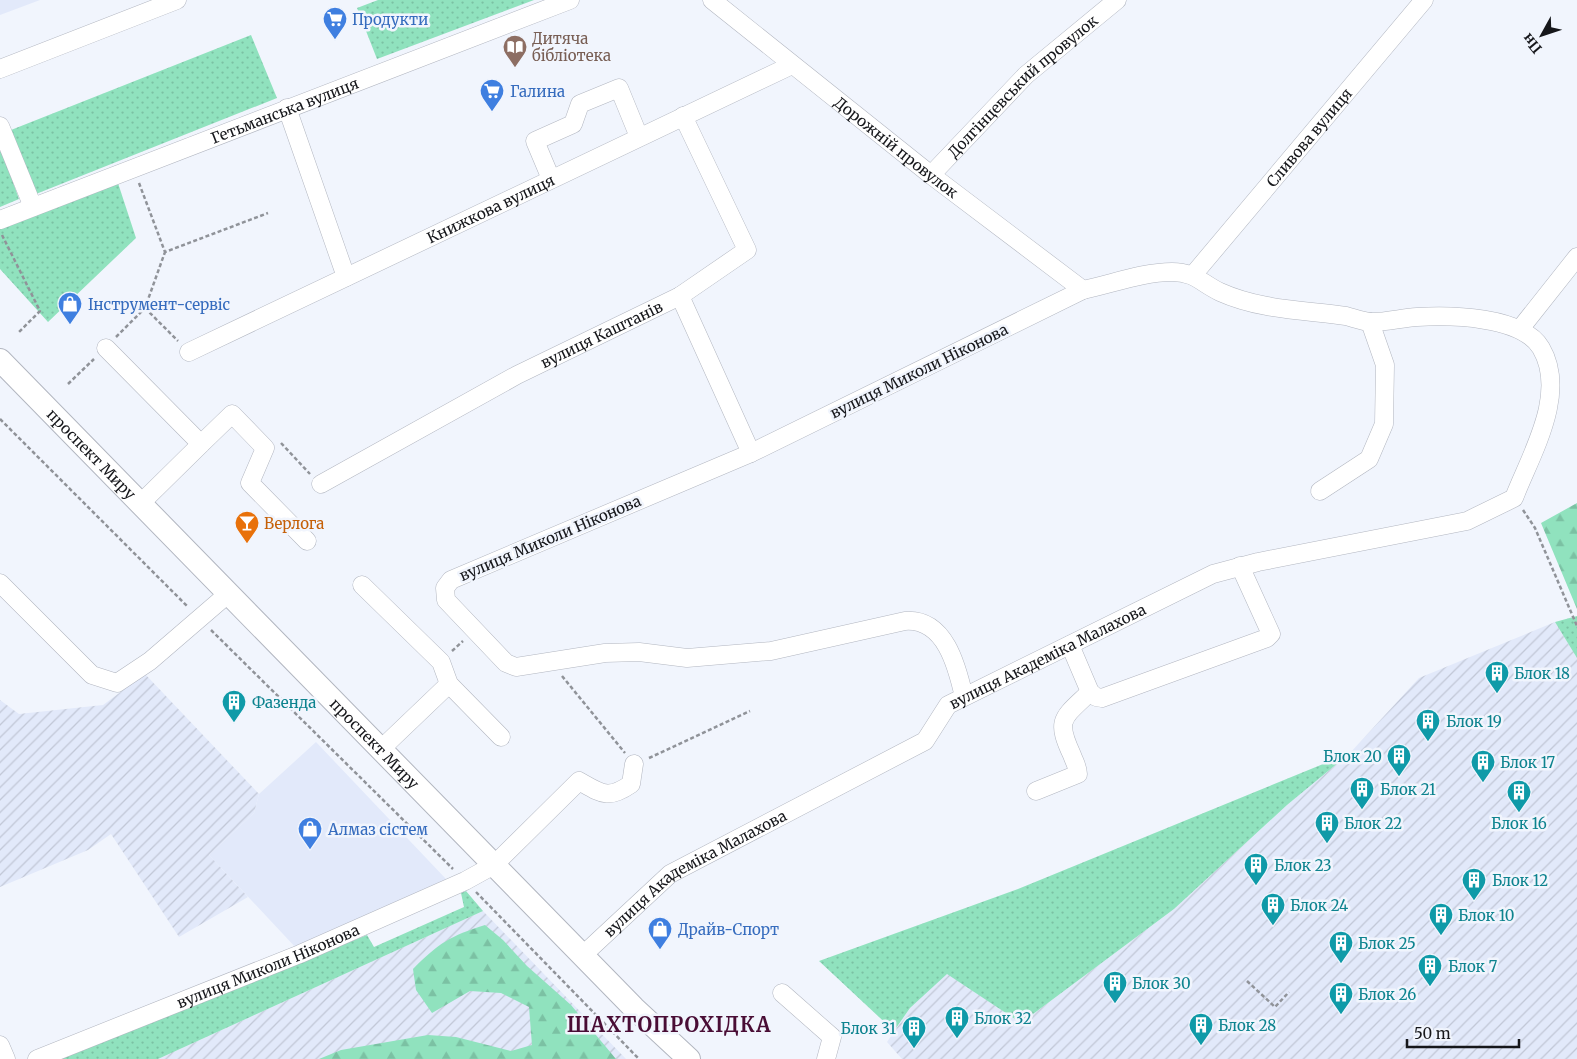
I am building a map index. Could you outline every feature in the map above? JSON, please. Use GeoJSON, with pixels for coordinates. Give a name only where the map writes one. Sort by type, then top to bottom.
{"type":"FeatureCollection","features":[{"type":"Feature","properties":{"kind":"main road","name":"проспект Миру"},"geometry":{"type":"LineString","coordinates":[[3,369],[228,593],[634,1008],[689,1059]]}},
{"type":"Feature","properties":{"kind":"street"},"geometry":{"type":"LineString","coordinates":[[0,69],[178,0]]}},
{"type":"Feature","properties":{"kind":"street","name":"Гетьманська вулиця"},"geometry":{"type":"LineString","coordinates":[[0,220],[133,167],[570,0]]}},
{"type":"Feature","properties":{"kind":"street","name":"Дорожній провулок"},"geometry":{"type":"LineString","coordinates":[[712,0],[931,175],[1083,290]]}},
{"type":"Feature","properties":{"kind":"street","name":"Долгінцевський провулок"},"geometry":{"type":"LineString","coordinates":[[931,175],[1026,75],[1117,0]]}},
{"type":"Feature","properties":{"kind":"street","name":"Сливова вулиця"},"geometry":{"type":"LineString","coordinates":[[1193,274],[1424,0]]}},
{"type":"Feature","properties":{"kind":"street","name":"Книжкова вулиця"},"geometry":{"type":"LineString","coordinates":[[189,352],[792,65]]}},
{"type":"Feature","properties":{"kind":"street"},"geometry":{"type":"LineString","coordinates":[[551,179],[535,141],[573,124],[580,104],[619,88],[639,137]]}},
{"type":"Feature","properties":{"kind":"street"},"geometry":{"type":"LineString","coordinates":[[287,108],[346,276]]}},
{"type":"Feature","properties":{"kind":"street","name":"вулиця Каштанів"},"geometry":{"type":"LineString","coordinates":[[321,484],[517,376],[680,296],[746,250],[683,116]]}},
{"type":"Feature","properties":{"kind":"street"},"geometry":{"type":"LineString","coordinates":[[0,126],[33,207]]}},
{"type":"Feature","properties":{"kind":"street"},"geometry":{"type":"LineString","coordinates":[[1520,329],[1577,257]]}},
{"type":"Feature","properties":{"kind":"street","name":"вулиця Миколи Ніконова"},"geometry":{"type":"LineString","coordinates":[[964,697],[957,665],[946,645],[934,629],[919,620],[906,621],[771,651],[687,658],[639,652],[605,652],[516,667],[506,663],[446,600],[444,588],[450,580],[750,453],[1083,290],[1141,276],[1172,272],[1193,274]]}},
{"type":"Feature","properties":{"kind":"street"},"geometry":{"type":"LineString","coordinates":[[1193,274],[1220,292],[1268,307],[1347,316],[1370,322],[1418,317],[1470,319],[1520,329],[1529,335],[1540,346],[1548,362],[1551,380],[1544,423],[1514,498]]}},
{"type":"Feature","properties":{"kind":"street"},"geometry":{"type":"LineString","coordinates":[[680,296],[750,453]]}},
{"type":"Feature","properties":{"kind":"street"},"geometry":{"type":"LineString","coordinates":[[1320,491],[1369,459],[1384,424],[1385,364],[1370,322]]}},
{"type":"Feature","properties":{"kind":"street"},"geometry":{"type":"LineString","coordinates":[[106,348],[201,444]]}},
{"type":"Feature","properties":{"kind":"street"},"geometry":{"type":"LineString","coordinates":[[140,504],[232,414],[266,448],[250,483],[307,541]]}},
{"type":"Feature","properties":{"kind":"street","name":"вулиця Академіка Малахова"},"geometry":{"type":"LineString","coordinates":[[583,955],[670,874],[925,741],[948,705],[1213,574],[1240,566],[1467,521],[1514,498]]}},
{"type":"Feature","properties":{"kind":"street"},"geometry":{"type":"LineString","coordinates":[[1070,645],[1090,692],[1096,697],[1102,698],[1270,636],[1240,566]]}},
{"type":"Feature","properties":{"kind":"street"},"geometry":{"type":"LineString","coordinates":[[0,583],[92,674],[117,683],[150,660],[228,593]]}},
{"type":"Feature","properties":{"kind":"street"},"geometry":{"type":"LineString","coordinates":[[362,586],[441,662],[449,684],[501,737]]}},
{"type":"Feature","properties":{"kind":"street"},"geometry":{"type":"LineString","coordinates":[[381,749],[449,684]]}},
{"type":"Feature","properties":{"kind":"street"},"geometry":{"type":"LineString","coordinates":[[1036,791],[1078,774],[1061,726],[1064,719],[1090,692]]}},
{"type":"Feature","properties":{"kind":"street","name":"вулиця Миколи Ніконова"},"geometry":{"type":"LineString","coordinates":[[37,1059],[300,954],[465,881],[494,865],[579,781],[600,793],[617,794],[631,784],[634,764]]}},
{"type":"Feature","properties":{"kind":"street"},"geometry":{"type":"LineString","coordinates":[[782,993],[832,1037],[826,1059]]}},
{"type":"Feature","properties":{"kind":"street"},"geometry":{"type":"LineString","coordinates":[[0,1045],[6,1059]]}},
{"type":"Feature","properties":{"kind":"path"},"geometry":{"type":"LineString","coordinates":[[68,384],[145,308],[165,252],[133,167]]}},
{"type":"Feature","properties":{"kind":"path"},"geometry":{"type":"LineString","coordinates":[[165,252],[268,213]]}},
{"type":"Feature","properties":{"kind":"path"},"geometry":{"type":"LineString","coordinates":[[0,231],[40,311],[18,333]]}},
{"type":"Feature","properties":{"kind":"path"},"geometry":{"type":"LineString","coordinates":[[145,308],[189,352]]}},
{"type":"Feature","properties":{"kind":"path"},"geometry":{"type":"LineString","coordinates":[[0,419],[465,881],[639,1059]]}},
{"type":"Feature","properties":{"kind":"path"},"geometry":{"type":"LineString","coordinates":[[266,448],[281,443],[321,484]]}},
{"type":"Feature","properties":{"kind":"path"},"geometry":{"type":"LineString","coordinates":[[1514,498],[1535,528],[1577,626]]}},
{"type":"Feature","properties":{"kind":"path"},"geometry":{"type":"LineString","coordinates":[[441,662],[474,630]]}},
{"type":"Feature","properties":{"kind":"path"},"geometry":{"type":"LineString","coordinates":[[550,661],[634,764],[750,711]]}},
{"type":"Feature","properties":{"kind":"path"},"geometry":{"type":"LineString","coordinates":[[1247,981],[1275,1006],[1289,992]]}},
{"type":"Feature","properties":{"kind":"shaded area"},"geometry":{"type":"Polygon","coordinates":[[[0,0],[40,0],[0,15],[0,0]]]}},
{"type":"Feature","properties":{"kind":"shaded area"},"geometry":{"type":"Polygon","coordinates":[[[1555,622],[1577,658],[1577,1059],[902,1059],[887,1042],[910,1008],[947,973],[1021,1023],[1174,909],[1287,805],[1350,753],[1419,678],[1555,622]]]}},
{"type":"Feature","properties":{"kind":"shaded area"},"geometry":{"type":"Polygon","coordinates":[[[145,674],[259,794],[254,813],[209,855],[248,897],[179,937],[111,834],[88,850],[0,887],[0,700],[19,714],[103,705],[145,674]]]}},
{"type":"Feature","properties":{"kind":"shaded area"},"geometry":{"type":"Polygon","coordinates":[[[316,742],[446,879],[297,949],[209,855],[254,813],[259,794],[316,742]]]}},
{"type":"Feature","properties":{"kind":"shaded area"},"geometry":{"type":"Polygon","coordinates":[[[483,911],[626,1059],[158,1059],[483,911]]]}},
{"type":"Feature","properties":{"kind":"green space"},"geometry":{"type":"Polygon","coordinates":[[[378,0],[534,0],[377,59],[357,8],[378,0]]]}},
{"type":"Feature","properties":{"kind":"green space"},"geometry":{"type":"Polygon","coordinates":[[[251,35],[277,98],[36,194],[11,130],[251,35]]]}},
{"type":"Feature","properties":{"kind":"green space"},"geometry":{"type":"Polygon","coordinates":[[[2,151],[19,199],[0,207],[0,152],[2,151]]]}},
{"type":"Feature","properties":{"kind":"green space"},"geometry":{"type":"Polygon","coordinates":[[[115,174],[136,238],[48,322],[0,269],[0,220],[115,174]]]}},
{"type":"Feature","properties":{"kind":"green space"},"geometry":{"type":"Polygon","coordinates":[[[1577,503],[1577,609],[1541,523],[1577,503]]]}},
{"type":"Feature","properties":{"kind":"green space"},"geometry":{"type":"Polygon","coordinates":[[[1577,616],[1577,658],[1555,622],[1577,616]]]}},
{"type":"Feature","properties":{"kind":"green space"},"geometry":{"type":"Polygon","coordinates":[[[1350,753],[1287,805],[1174,909],[1021,1023],[947,974],[910,1008],[894,1031],[819,961],[1018,889],[1350,753]]]}},
{"type":"Feature","properties":{"kind":"green space"},"geometry":{"type":"Polygon","coordinates":[[[466,891],[483,911],[158,1059],[58,1059],[367,935],[374,947],[464,907],[461,893],[466,891]]]}},
{"type":"Feature","properties":{"kind":"green space"},"geometry":{"type":"Polygon","coordinates":[[[485,925],[571,1005],[616,1059],[319,1059],[341,1050],[428,1035],[456,1037],[511,1051],[532,1045],[529,1007],[501,993],[470,991],[432,1013],[416,990],[413,969],[422,960],[446,941],[485,925]]]}},
{"type":"Feature","properties":{"kind":"place","name":"Продукти"},"geometry":{"type":"Point","coordinates":[335,40]}},
{"type":"Feature","properties":{"kind":"place","name":"Дитяча бібліотека"},"geometry":{"type":"Point","coordinates":[515,68]}},
{"type":"Feature","properties":{"kind":"place","name":"Галина"},"geometry":{"type":"Point","coordinates":[492,112]}},
{"type":"Feature","properties":{"kind":"place","name":"Інструмент-сервіс"},"geometry":{"type":"Point","coordinates":[70,325]}},
{"type":"Feature","properties":{"kind":"place","name":"Beрлога"},"geometry":{"type":"Point","coordinates":[247,544]}},
{"type":"Feature","properties":{"kind":"place","name":"Блок 18"},"geometry":{"type":"Point","coordinates":[1497,694]}},
{"type":"Feature","properties":{"kind":"place","name":"Фазенда"},"geometry":{"type":"Point","coordinates":[234,723]}},
{"type":"Feature","properties":{"kind":"place","name":"Блок 19"},"geometry":{"type":"Point","coordinates":[1428,742]}},
{"type":"Feature","properties":{"kind":"place","name":"Блок 20"},"geometry":{"type":"Point","coordinates":[1399,777]}},
{"type":"Feature","properties":{"kind":"place","name":"Блок 17"},"geometry":{"type":"Point","coordinates":[1483,783]}},
{"type":"Feature","properties":{"kind":"place","name":"Блок 21"},"geometry":{"type":"Point","coordinates":[1362,810]}},
{"type":"Feature","properties":{"kind":"place","name":"Блок 16"},"geometry":{"type":"Point","coordinates":[1519,813]}},
{"type":"Feature","properties":{"kind":"place","name":"Блок 22"},"geometry":{"type":"Point","coordinates":[1327,844]}},
{"type":"Feature","properties":{"kind":"place","name":"Алмаз сістем"},"geometry":{"type":"Point","coordinates":[310,850]}},
{"type":"Feature","properties":{"kind":"place","name":"Блок 23"},"geometry":{"type":"Point","coordinates":[1256,886]}},
{"type":"Feature","properties":{"kind":"place","name":"Блок 12"},"geometry":{"type":"Point","coordinates":[1474,901]}},
{"type":"Feature","properties":{"kind":"place","name":"Блок 24"},"geometry":{"type":"Point","coordinates":[1273,926]}},
{"type":"Feature","properties":{"kind":"place","name":"Блок 10"},"geometry":{"type":"Point","coordinates":[1441,936]}},
{"type":"Feature","properties":{"kind":"place","name":"Драйв-Спорт"},"geometry":{"type":"Point","coordinates":[660,950]}},
{"type":"Feature","properties":{"kind":"place","name":"Блок 25"},"geometry":{"type":"Point","coordinates":[1341,964]}},
{"type":"Feature","properties":{"kind":"place","name":"Блок 7"},"geometry":{"type":"Point","coordinates":[1430,987]}},
{"type":"Feature","properties":{"kind":"place","name":"Блок 30"},"geometry":{"type":"Point","coordinates":[1115,1004]}},
{"type":"Feature","properties":{"kind":"place","name":"Блок 26"},"geometry":{"type":"Point","coordinates":[1341,1015]}},
{"type":"Feature","properties":{"kind":"place","name":"Блок 32"},"geometry":{"type":"Point","coordinates":[957,1039]}},
{"type":"Feature","properties":{"kind":"place","name":"Блок 28"},"geometry":{"type":"Point","coordinates":[1201,1046]}},
{"type":"Feature","properties":{"kind":"place","name":"Блок 31"},"geometry":{"type":"Point","coordinates":[914,1049]}},
{"type":"Feature","properties":{"kind":"district","name":"ШАХТОПРОХІДКА"},"geometry":{"type":"Point","coordinates":[669,1024]}}]}
